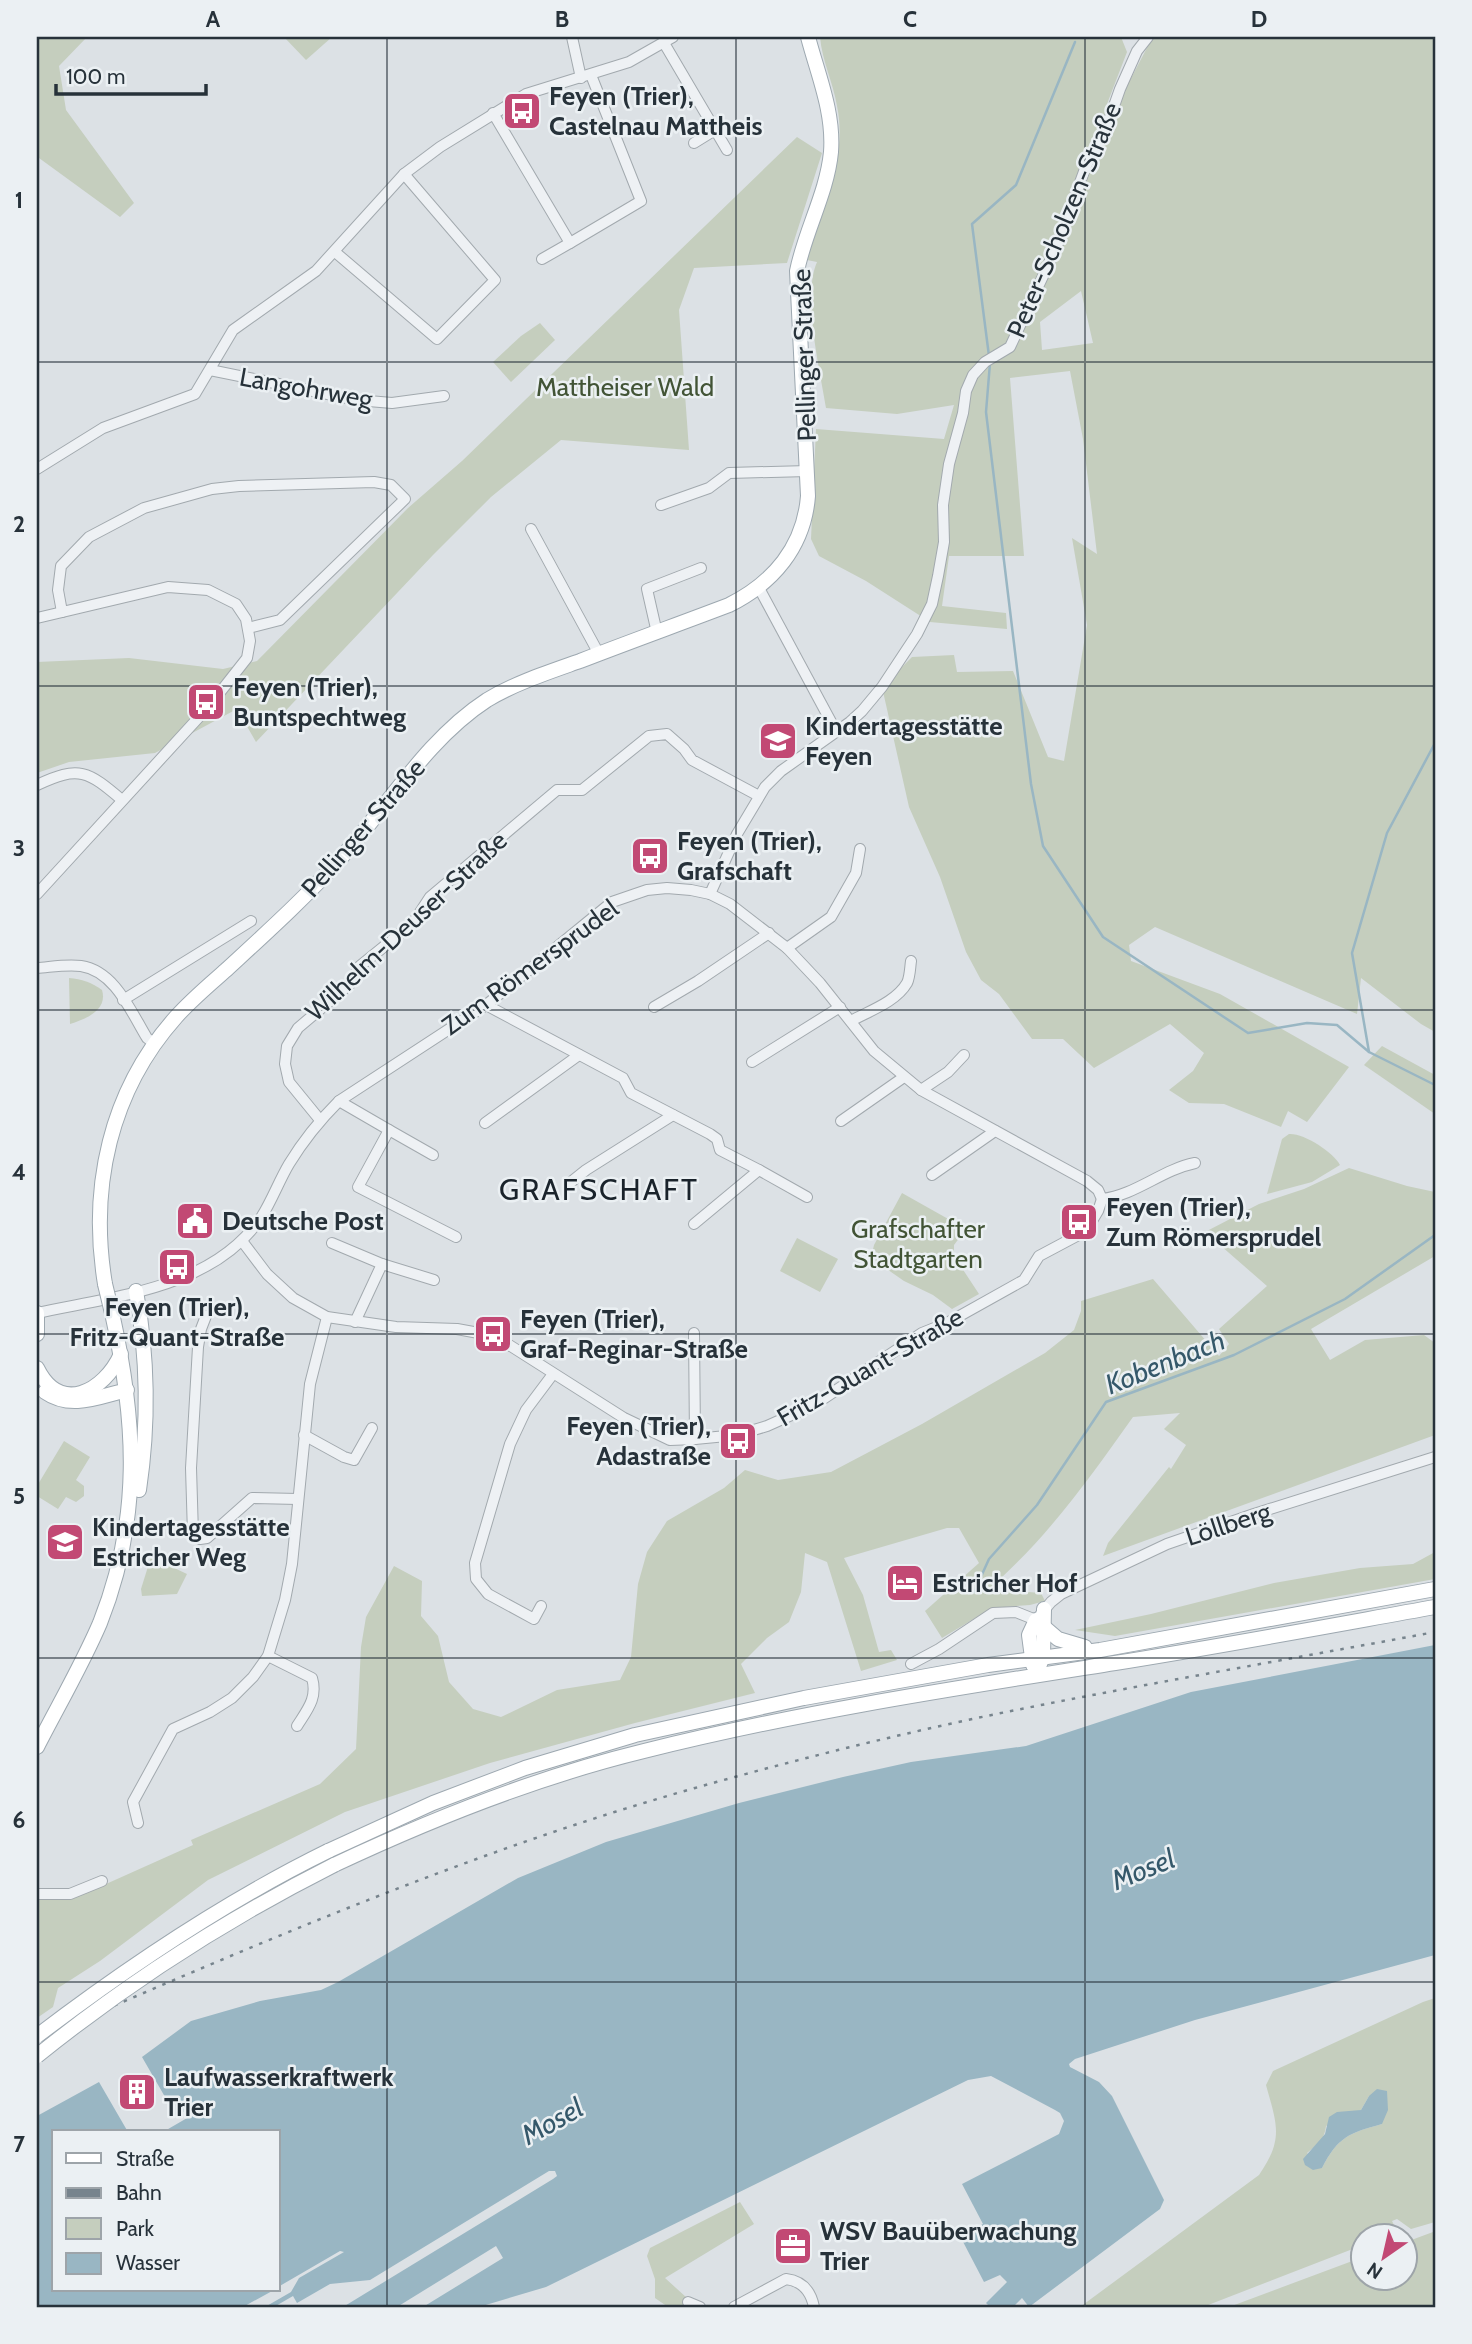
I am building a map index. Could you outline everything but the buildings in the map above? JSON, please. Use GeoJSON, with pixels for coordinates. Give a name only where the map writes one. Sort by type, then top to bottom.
{"type":"FeatureCollection","features":[{"type":"Feature","properties":{"kind":"main road","name":"Pellinger Straße"},"geometry":{"type":"LineString","coordinates":[[126,1531],[132,1455],[127,1390],[105,1283],[99,1227],[104,1165],[120,1105],[133,1078],[155,1044],[190,1003],[340,859],[437,743],[465,717],[489,699],[532,679],[729,605],[759,588],[782,566],[800,534],[807,504],[808,471],[797,271],[829,166],[831,137],[827,104],[808,37]]}},
{"type":"Feature","properties":{"kind":"main road"},"geometry":{"type":"LineString","coordinates":[[37,1747],[100,1622],[114,1581],[126,1531],[136,1507],[146,1432],[146,1359],[136,1291]]}},
{"type":"Feature","properties":{"kind":"main road"},"geometry":{"type":"LineString","coordinates":[[37,1313],[37,1334]]}},
{"type":"Feature","properties":{"kind":"main road"},"geometry":{"type":"LineString","coordinates":[[37,1368],[40,1375],[53,1387],[77,1394],[87,1392],[102,1383],[115,1367],[121,1354]]}},
{"type":"Feature","properties":{"kind":"main road"},"geometry":{"type":"LineString","coordinates":[[37,1385],[52,1397],[74,1402],[127,1390]]}},
{"type":"Feature","properties":{"kind":"main road"},"geometry":{"type":"LineString","coordinates":[[37,2036],[110,1981],[191,1927],[273,1879],[433,1803],[525,1768],[635,1735],[804,1698],[1037,1657],[1101,1650],[1435,1589]]}},
{"type":"Feature","properties":{"kind":"main road"},"geometry":{"type":"LineString","coordinates":[[37,2056],[116,1996],[192,1945],[270,1898],[439,1818],[505,1794],[642,1751],[854,1706],[1280,1635],[1435,1606]]}},
{"type":"Feature","properties":{"kind":"main road"},"geometry":{"type":"LineString","coordinates":[[1037,1657],[1029,1635],[1042,1618]]}},
{"type":"Feature","properties":{"kind":"main road"},"geometry":{"type":"LineString","coordinates":[[1042,1618],[1064,1642],[1101,1650]]}},
{"type":"Feature","properties":{"kind":"main road"},"geometry":{"type":"LineString","coordinates":[[1036,1675],[1042,1618]]}},
{"type":"Feature","properties":{"kind":"street"},"geometry":{"type":"LineString","coordinates":[[542,259],[641,201],[586,77],[572,37]]}},
{"type":"Feature","properties":{"kind":"street","name":"Peter-Scholzen-Straße"},"geometry":{"type":"LineString","coordinates":[[710,894],[737,834],[759,796],[782,771],[862,711],[882,687],[917,634],[932,604],[944,542],[943,505],[949,464],[966,391],[973,375],[985,362],[1010,347],[1058,246],[1094,146],[1108,123],[1137,51],[1149,37]]}},
{"type":"Feature","properties":{"kind":"street"},"geometry":{"type":"LineString","coordinates":[[37,469],[103,428],[195,394],[233,330],[300,284],[335,251],[404,174],[439,147],[526,94],[629,62],[668,40],[727,150]]}},
{"type":"Feature","properties":{"kind":"street"},"geometry":{"type":"LineString","coordinates":[[493,113],[570,243]]}},
{"type":"Feature","properties":{"kind":"street"},"geometry":{"type":"LineString","coordinates":[[694,144],[715,130]]}},
{"type":"Feature","properties":{"kind":"street"},"geometry":{"type":"LineString","coordinates":[[335,251],[437,339],[495,280],[404,174]]}},
{"type":"Feature","properties":{"kind":"street","name":"Langohrweg"},"geometry":{"type":"LineString","coordinates":[[209,370],[357,400],[392,402],[444,396]]}},
{"type":"Feature","properties":{"kind":"street","name":"Pellinger Straße"},"geometry":{"type":"LineString","coordinates":[[661,505],[709,488],[729,473],[808,471]]}},
{"type":"Feature","properties":{"kind":"street"},"geometry":{"type":"LineString","coordinates":[[62,612],[58,590],[61,566],[89,537],[144,508],[212,489],[239,486],[374,482],[391,485],[405,499],[280,620],[248,628]]}},
{"type":"Feature","properties":{"kind":"street"},"geometry":{"type":"LineString","coordinates":[[531,529],[599,654]]}},
{"type":"Feature","properties":{"kind":"street"},"geometry":{"type":"LineString","coordinates":[[657,633],[647,589],[701,568]]}},
{"type":"Feature","properties":{"kind":"street"},"geometry":{"type":"LineString","coordinates":[[37,618],[169,587],[190,587],[208,590],[236,604],[246,619],[250,642],[247,657],[210,705],[37,894]]}},
{"type":"Feature","properties":{"kind":"street"},"geometry":{"type":"LineString","coordinates":[[759,588],[836,731]]}},
{"type":"Feature","properties":{"kind":"street","name":"Wilhelm-Deuser-Straße"},"geometry":{"type":"LineString","coordinates":[[320,1120],[289,1082],[285,1064],[287,1046],[298,1028],[350,984],[360,966],[413,923],[430,897],[557,790],[582,790],[649,736],[667,734],[692,760],[759,796]]}},
{"type":"Feature","properties":{"kind":"street"},"geometry":{"type":"LineString","coordinates":[[37,785],[55,776],[76,772],[103,784],[122,800]]}},
{"type":"Feature","properties":{"kind":"street"},"geometry":{"type":"LineString","coordinates":[[787,948],[831,917],[856,873],[860,849]]}},
{"type":"Feature","properties":{"kind":"street","name":"Zum Römersprudel"},"geometry":{"type":"LineString","coordinates":[[37,1313],[136,1291],[191,1274],[229,1252],[242,1241],[261,1217],[289,1163],[320,1120],[339,1101],[486,1005],[612,902],[646,890],[667,888],[710,894],[730,904],[787,948],[840,1007],[874,1051],[904,1077],[921,1090],[1087,1181],[1098,1190],[1102,1199]]}},
{"type":"Feature","properties":{"kind":"street"},"geometry":{"type":"LineString","coordinates":[[123,1000],[251,921]]}},
{"type":"Feature","properties":{"kind":"street"},"geometry":{"type":"LineString","coordinates":[[654,1007],[769,933]]}},
{"type":"Feature","properties":{"kind":"street"},"geometry":{"type":"LineString","coordinates":[[851,1021],[889,1001],[903,988],[908,981],[911,961]]}},
{"type":"Feature","properties":{"kind":"street"},"geometry":{"type":"LineString","coordinates":[[37,968],[86,967],[110,981],[147,1038],[155,1044]]}},
{"type":"Feature","properties":{"kind":"street"},"geometry":{"type":"LineString","coordinates":[[486,1005],[623,1078],[631,1093],[710,1134],[717,1139],[720,1150],[807,1197]]}},
{"type":"Feature","properties":{"kind":"street"},"geometry":{"type":"LineString","coordinates":[[752,1062],[840,1007]]}},
{"type":"Feature","properties":{"kind":"street"},"geometry":{"type":"LineString","coordinates":[[485,1123],[579,1055]]}},
{"type":"Feature","properties":{"kind":"street"},"geometry":{"type":"LineString","coordinates":[[921,1090],[948,1072],[964,1055]]}},
{"type":"Feature","properties":{"kind":"street"},"geometry":{"type":"LineString","coordinates":[[841,1121],[904,1077]]}},
{"type":"Feature","properties":{"kind":"street"},"geometry":{"type":"LineString","coordinates":[[339,1101],[433,1155]]}},
{"type":"Feature","properties":{"kind":"street"},"geometry":{"type":"LineString","coordinates":[[571,1182],[673,1115]]}},
{"type":"Feature","properties":{"kind":"street"},"geometry":{"type":"LineString","coordinates":[[389,1130],[358,1186],[456,1237]]}},
{"type":"Feature","properties":{"kind":"street"},"geometry":{"type":"LineString","coordinates":[[932,1175],[995,1131]]}},
{"type":"Feature","properties":{"kind":"street"},"geometry":{"type":"LineString","coordinates":[[1102,1199],[1120,1196],[1175,1167],[1195,1163]]}},
{"type":"Feature","properties":{"kind":"street"},"geometry":{"type":"LineString","coordinates":[[694,1224],[760,1170]]}},
{"type":"Feature","properties":{"kind":"street","name":"Fritz-Quant-Straße"},"geometry":{"type":"LineString","coordinates":[[242,1241],[267,1274],[293,1298],[327,1317],[396,1327],[457,1329],[495,1336],[624,1418],[670,1440],[695,1439],[737,1435],[767,1426],[814,1405],[922,1333],[947,1323],[1024,1280],[1039,1256],[1086,1231],[1102,1199]]}},
{"type":"Feature","properties":{"kind":"street"},"geometry":{"type":"LineString","coordinates":[[332,1244],[382,1264],[434,1280]]}},
{"type":"Feature","properties":{"kind":"street"},"geometry":{"type":"LineString","coordinates":[[355,1322],[382,1264]]}},
{"type":"Feature","properties":{"kind":"street"},"geometry":{"type":"LineString","coordinates":[[206,1316],[198,1348],[191,1468],[193,1534],[200,1539],[206,1538],[253,1498],[298,1499]]}},
{"type":"Feature","properties":{"kind":"street"},"geometry":{"type":"LineString","coordinates":[[138,1823],[133,1801],[173,1729],[210,1712],[232,1698],[253,1677],[268,1656],[290,1576],[310,1384],[327,1317]]}},
{"type":"Feature","properties":{"kind":"street"},"geometry":{"type":"LineString","coordinates":[[694,1333],[695,1439]]}},
{"type":"Feature","properties":{"kind":"street"},"geometry":{"type":"LineString","coordinates":[[541,1606],[534,1619],[488,1594],[476,1579],[475,1563],[510,1444],[526,1410],[553,1374]]}},
{"type":"Feature","properties":{"kind":"street"},"geometry":{"type":"LineString","coordinates":[[304,1435],[354,1460],[372,1428]]}},
{"type":"Feature","properties":{"kind":"street","name":"Löllberg"},"geometry":{"type":"LineString","coordinates":[[1042,1618],[1061,1594],[1167,1544],[1435,1457]]}},
{"type":"Feature","properties":{"kind":"street"},"geometry":{"type":"LineString","coordinates":[[1016,1612],[1026,1623],[1029,1635]]}},
{"type":"Feature","properties":{"kind":"street"},"geometry":{"type":"LineString","coordinates":[[911,1664],[993,1613],[1016,1612],[1042,1618]]}},
{"type":"Feature","properties":{"kind":"street"},"geometry":{"type":"LineString","coordinates":[[268,1656],[312,1678],[315,1689],[311,1703],[297,1726]]}},
{"type":"Feature","properties":{"kind":"street"},"geometry":{"type":"LineString","coordinates":[[37,1894],[70,1894],[102,1881]]}},
{"type":"Feature","properties":{"kind":"street"},"geometry":{"type":"LineString","coordinates":[[734,2307],[786,2279],[810,2291],[814,2307]]}},
{"type":"Feature","properties":{"kind":"street"},"geometry":{"type":"LineString","coordinates":[[688,2302],[700,2307]]}},
{"type":"Feature","properties":{"kind":"green space"},"geometry":{"type":"Polygon","coordinates":[[[37,37],[87,37],[59,66],[66,110],[134,203],[120,217],[39,158],[37,160],[37,37]]]}},
{"type":"Feature","properties":{"kind":"green space"},"geometry":{"type":"Polygon","coordinates":[[[284,37],[332,37],[306,60],[284,37]]]}},
{"type":"Feature","properties":{"kind":"green space"},"geometry":{"type":"Polygon","coordinates":[[[820,37],[1121,37],[1127,52],[1107,104],[1115,109],[1150,42],[1156,37],[1435,37],[1435,1032],[1361,978],[1357,1014],[1155,927],[1129,945],[1131,961],[1220,994],[1349,1067],[1307,1122],[1288,1111],[1281,1127],[1224,1104],[1189,1103],[1169,1090],[1193,1071],[1204,1053],[1170,1024],[1094,1068],[1063,1039],[1032,1039],[999,994],[981,980],[966,952],[940,877],[909,807],[882,687],[912,657],[954,655],[957,672],[1013,671],[1048,757],[1064,761],[1087,625],[1072,538],[1097,554],[1083,439],[1070,371],[1010,378],[1024,556],[949,556],[942,606],[1006,613],[1007,629],[930,622],[866,581],[819,556],[811,539],[816,429],[944,439],[954,405],[897,414],[826,408],[812,313],[811,294],[817,262],[807,260],[832,184],[839,145],[835,97],[820,37]],[[1081,291],[1040,322],[1042,350],[1093,343],[1081,291]]]}},
{"type":"Feature","properties":{"kind":"green space","name":"Mattheiser Wald"},"geometry":{"type":"Polygon","coordinates":[[[797,137],[822,153],[787,263],[694,268],[679,310],[689,450],[561,440],[491,497],[256,742],[237,709],[155,753],[69,762],[37,773],[37,662],[129,658],[223,669],[257,661],[408,508],[462,461],[797,137]]]}},
{"type":"Feature","properties":{"kind":"green space"},"geometry":{"type":"Polygon","coordinates":[[[540,323],[555,340],[511,382],[493,362],[521,336],[540,323]]]}},
{"type":"Feature","properties":{"kind":"green space"},"geometry":{"type":"Polygon","coordinates":[[[69,978],[94,985],[102,990],[103,997],[94,1013],[70,1024],[69,978]]]}},
{"type":"Feature","properties":{"kind":"green space"},"geometry":{"type":"Polygon","coordinates":[[[1382,1046],[1435,1075],[1435,1114],[1364,1065],[1382,1046]]]}},
{"type":"Feature","properties":{"kind":"green space"},"geometry":{"type":"Polygon","coordinates":[[[1289,1134],[1317,1144],[1340,1165],[1312,1182],[1267,1194],[1282,1139],[1289,1134]]]}},
{"type":"Feature","properties":{"kind":"green space"},"geometry":{"type":"Polygon","coordinates":[[[1349,1168],[1435,1192],[1435,1256],[1311,1329],[1330,1360],[1365,1340],[1424,1335],[1435,1343],[1435,1435],[1103,1556],[1108,1543],[1169,1467],[1171,1469],[1186,1445],[1164,1429],[1180,1413],[1133,1417],[1054,1522],[1000,1579],[1004,1590],[1041,1593],[1045,1601],[992,1608],[942,1638],[925,1611],[979,1563],[959,1528],[947,1528],[844,1558],[863,1595],[879,1652],[891,1650],[897,1660],[861,1671],[827,1562],[805,1553],[801,1592],[789,1622],[767,1638],[741,1664],[755,1693],[490,1763],[345,1812],[208,1880],[100,1961],[58,1988],[53,2007],[37,2018],[37,1898],[68,1897],[106,1884],[193,1845],[191,1840],[320,1784],[356,1749],[361,1647],[366,1617],[394,1566],[422,1581],[421,1616],[438,1636],[449,1682],[473,1709],[501,1717],[557,1690],[620,1680],[631,1657],[638,1584],[647,1552],[667,1521],[724,1488],[745,1470],[778,1480],[831,1472],[922,1424],[1045,1353],[1074,1330],[1081,1311],[1081,1301],[1153,1279],[1219,1356],[1229,1344],[1219,1329],[1267,1286],[1205,1232],[1259,1204],[1304,1189],[1349,1168]]]}},
{"type":"Feature","properties":{"kind":"green space","name":"Grafschafter Stadtgarten"},"geometry":{"type":"Polygon","coordinates":[[[902,1193],[966,1229],[954,1245],[954,1256],[979,1294],[952,1309],[871,1258],[874,1245],[902,1193]]]}},
{"type":"Feature","properties":{"kind":"green space"},"geometry":{"type":"Polygon","coordinates":[[[797,1238],[838,1259],[820,1292],[780,1271],[797,1238]]]}},
{"type":"Feature","properties":{"kind":"green space"},"geometry":{"type":"Polygon","coordinates":[[[64,1441],[90,1457],[76,1480],[84,1486],[84,1496],[76,1502],[66,1497],[58,1509],[37,1496],[37,1486],[64,1441]]]}},
{"type":"Feature","properties":{"kind":"green space"},"geometry":{"type":"Polygon","coordinates":[[[1435,1552],[1435,1579],[1115,1636],[1075,1630],[1274,1583],[1360,1568],[1413,1564],[1435,1552]]]}},
{"type":"Feature","properties":{"kind":"green space"},"geometry":{"type":"Polygon","coordinates":[[[151,1557],[187,1574],[177,1594],[142,1596],[141,1589],[151,1557]]]}},
{"type":"Feature","properties":{"kind":"green space"},"geometry":{"type":"Polygon","coordinates":[[[1435,1998],[1435,2222],[1420,2226],[1420,2222],[1401,2222],[1397,2219],[1392,2222],[1350,2222],[1350,2250],[1203,2307],[1080,2307],[1259,2175],[1275,2141],[1275,2122],[1266,2085],[1273,2071],[1435,1998]],[[1369,2096],[1361,2110],[1326,2126],[1322,2138],[1307,2153],[1322,2168],[1339,2143],[1361,2130],[1382,2124],[1369,2096]]]}},
{"type":"Feature","properties":{"kind":"green space"},"geometry":{"type":"Polygon","coordinates":[[[740,2202],[754,2224],[665,2278],[687,2298],[683,2305],[687,2307],[668,2307],[655,2298],[655,2279],[647,2256],[650,2248],[740,2202]]]}},
{"type":"Feature","properties":{"kind":"green space"},"geometry":{"type":"Polygon","coordinates":[[[1435,2233],[1435,2307],[1229,2307],[1350,2262],[1350,2292],[1420,2292],[1420,2237],[1435,2233]]]}},
{"type":"Feature","properties":{"kind":"water","name":"Mosel"},"geometry":{"type":"Polygon","coordinates":[[[1435,1645],[1435,1955],[1195,2020],[1075,2059],[1069,2064],[1099,2082],[1112,2096],[1164,2200],[1160,2209],[1029,2307],[1022,2298],[1013,2307],[990,2307],[986,2303],[1007,2282],[1000,2275],[984,2282],[960,2236],[983,2224],[962,2184],[1059,2134],[1064,2121],[1060,2113],[991,2076],[968,2080],[546,2287],[479,2307],[423,2307],[503,2258],[496,2246],[397,2307],[343,2307],[553,2179],[557,2176],[555,2171],[549,2171],[370,2280],[330,2284],[297,2303],[293,2296],[274,2307],[265,2307],[291,2292],[299,2278],[344,2252],[340,2251],[280,2286],[280,2130],[166,2130],[194,2114],[187,2110],[176,2116],[142,2057],[191,2021],[260,2001],[321,1990],[518,1878],[606,1842],[739,1803],[911,1762],[1026,1746],[1191,1692],[1435,1645]]]}},
{"type":"Feature","properties":{"kind":"water"},"geometry":{"type":"Polygon","coordinates":[[[99,2082],[127,2130],[52,2130],[52,2292],[270,2292],[243,2307],[37,2307],[37,2116],[99,2082]]]}},
{"type":"Feature","properties":{"kind":"water"},"geometry":{"type":"Polygon","coordinates":[[[1377,2089],[1387,2091],[1388,2110],[1382,2124],[1361,2130],[1339,2143],[1322,2168],[1313,2170],[1305,2165],[1303,2159],[1325,2134],[1329,2117],[1337,2112],[1361,2110],[1369,2096],[1377,2089]]]}},
{"type":"Feature","properties":{"kind":"waterway"},"geometry":{"type":"LineString","coordinates":[[989,356],[972,224],[1016,185],[1075,42]]}},
{"type":"Feature","properties":{"kind":"waterway"},"geometry":{"type":"LineString","coordinates":[[990,363],[986,412],[1031,784],[1043,846],[1103,937],[1248,1033],[1307,1023],[1337,1025],[1369,1052]]}},
{"type":"Feature","properties":{"kind":"waterway","name":"Kobenbach"},"geometry":{"type":"LineString","coordinates":[[1435,743],[1387,833],[1352,953],[1369,1052],[1435,1085]]}},
{"type":"Feature","properties":{"kind":"waterway","name":"Kobenbach"},"geometry":{"type":"LineString","coordinates":[[974,1592],[989,1559],[1037,1505],[1106,1402],[1234,1355],[1345,1299],[1435,1235]]}},
{"type":"Feature","properties":{"kind":"railway"},"geometry":{"type":"LineString","coordinates":[[37,2039],[282,1935],[448,1869],[617,1811],[702,1786],[859,1745],[977,1718],[1435,1632]]}},
{"type":"Feature","properties":{"kind":"place","name":"Feyen (Trier), Castelnau Mattheis"},"geometry":{"type":"Point","coordinates":[522,111]}},
{"type":"Feature","properties":{"kind":"place","name":"Feyen (Trier), Buntspechtweg"},"geometry":{"type":"Point","coordinates":[206,702]}},
{"type":"Feature","properties":{"kind":"place","name":"Kindertagesstätte Feyen"},"geometry":{"type":"Point","coordinates":[778,741]}},
{"type":"Feature","properties":{"kind":"place","name":"Feyen (Trier), Grafschaft"},"geometry":{"type":"Point","coordinates":[650,856]}},
{"type":"Feature","properties":{"kind":"place","name":"Deutsche Post"},"geometry":{"type":"Point","coordinates":[195,1221]}},
{"type":"Feature","properties":{"kind":"place","name":"Feyen (Trier), Zum Römersprudel"},"geometry":{"type":"Point","coordinates":[1079,1222]}},
{"type":"Feature","properties":{"kind":"place","name":"Feyen (Trier), Fritz-Quant-Straße"},"geometry":{"type":"Point","coordinates":[177,1267]}},
{"type":"Feature","properties":{"kind":"place","name":"Feyen (Trier), Graf-Reginar-Straße"},"geometry":{"type":"Point","coordinates":[493,1334]}},
{"type":"Feature","properties":{"kind":"place","name":"Feyen (Trier), Adastraße"},"geometry":{"type":"Point","coordinates":[738,1441]}},
{"type":"Feature","properties":{"kind":"place","name":"Kindertagesstätte Estricher Weg"},"geometry":{"type":"Point","coordinates":[65,1542]}},
{"type":"Feature","properties":{"kind":"place","name":"Estricher Hof"},"geometry":{"type":"Point","coordinates":[905,1583]}},
{"type":"Feature","properties":{"kind":"place","name":"Laufwasserkraftwerk Trier"},"geometry":{"type":"Point","coordinates":[137,2092]}},
{"type":"Feature","properties":{"kind":"place","name":"WSV Bauüberwachung Trier"},"geometry":{"type":"Point","coordinates":[793,2246]}},
{"type":"Feature","properties":{"kind":"district","name":"GRAFSCHAFT"},"geometry":{"type":"Point","coordinates":[599,1189]}}]}
